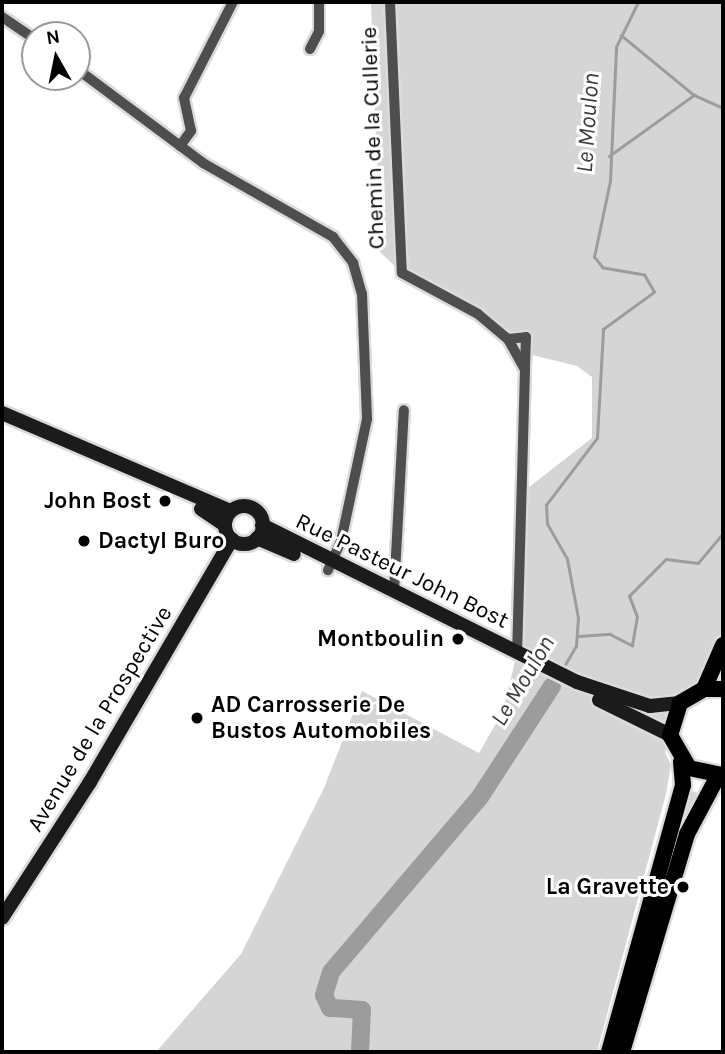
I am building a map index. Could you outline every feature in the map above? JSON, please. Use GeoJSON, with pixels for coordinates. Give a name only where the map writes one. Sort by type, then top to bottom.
{"type":"FeatureCollection","features":[{"type":"Feature","properties":{"kind":"main road"},"geometry":{"type":"LineString","coordinates":[[2,413],[228,518],[232,540],[260,531]]}},
{"type":"Feature","properties":{"kind":"main road","name":"Rue Pasteur John Bost"},"geometry":{"type":"LineString","coordinates":[[228,518],[254,509],[260,531],[576,685],[670,735]]}},
{"type":"Feature","properties":{"kind":"main road","name":"Avenue de la Prospective"},"geometry":{"type":"LineString","coordinates":[[2,918],[90,782],[232,540]]}},
{"type":"Feature","properties":{"kind":"main road","name":"Rue Pasteur John Bost"},"geometry":{"type":"LineString","coordinates":[[330,567],[394,592],[517,653],[545,671]]}},
{"type":"Feature","properties":{"kind":"main road"},"geometry":{"type":"LineString","coordinates":[[704,689],[723,645]]}},
{"type":"Feature","properties":{"kind":"main road","name":"Rue Pasteur John Bost"},"geometry":{"type":"LineString","coordinates":[[576,685],[650,706],[680,703]]}},
{"type":"Feature","properties":{"kind":"main road"},"geometry":{"type":"LineString","coordinates":[[609,1052],[682,785],[681,762],[670,735],[680,703],[704,689],[723,689]]}},
{"type":"Feature","properties":{"kind":"main road"},"geometry":{"type":"LineString","coordinates":[[622,1052],[687,834],[721,775],[681,762]]}},
{"type":"Feature","properties":{"kind":"street"},"geometry":{"type":"LineString","coordinates":[[180,146],[191,131],[184,98],[233,2]]}},
{"type":"Feature","properties":{"kind":"street"},"geometry":{"type":"LineString","coordinates":[[310,49],[319,31],[319,2]]}},
{"type":"Feature","properties":{"kind":"street","name":"Chemin de la Cullerie"},"geometry":{"type":"LineString","coordinates":[[390,2],[402,273],[478,314],[508,340]]}},
{"type":"Feature","properties":{"kind":"street"},"geometry":{"type":"LineString","coordinates":[[2,17],[21,30]]}},
{"type":"Feature","properties":{"kind":"street"},"geometry":{"type":"LineString","coordinates":[[91,79],[180,146],[333,237],[359,276],[367,419],[330,567]]}},
{"type":"Feature","properties":{"kind":"street"},"geometry":{"type":"LineString","coordinates":[[517,653],[526,337],[508,340],[525,370]]}},
{"type":"Feature","properties":{"kind":"street"},"geometry":{"type":"LineString","coordinates":[[394,592],[404,410]]}},
{"type":"Feature","properties":{"kind":"shaded area"},"geometry":{"type":"Polygon","coordinates":[[[371,2],[723,2],[723,645],[704,689],[687,694],[665,753],[671,764],[666,794],[597,1052],[156,1052],[241,954],[324,788],[362,691],[479,753],[502,713],[519,646],[524,491],[592,438],[592,377],[577,366],[528,354],[528,343],[402,273],[380,252],[371,2]]]}},
{"type":"Feature","properties":{"kind":"shaded area"},"geometry":{"type":"Polygon","coordinates":[[[686,789],[700,794],[678,839],[674,838],[686,789]]]}},
{"type":"Feature","properties":{"kind":"waterway","name":"Le Moulon"},"geometry":{"type":"LineString","coordinates":[[562,670],[576,646],[578,618],[567,559],[547,524],[546,505],[597,438],[603,329],[654,292],[644,275],[603,268],[594,257],[610,181],[616,47],[638,2]]}},
{"type":"Feature","properties":{"kind":"waterway"},"geometry":{"type":"LineString","coordinates":[[621,35],[694,95]]}},
{"type":"Feature","properties":{"kind":"waterway"},"geometry":{"type":"LineString","coordinates":[[609,156],[694,95],[723,108]]}},
{"type":"Feature","properties":{"kind":"waterway"},"geometry":{"type":"LineString","coordinates":[[723,505],[723,518]]}},
{"type":"Feature","properties":{"kind":"waterway"},"geometry":{"type":"LineString","coordinates":[[578,636],[610,634],[632,645],[637,617],[629,596],[666,559],[698,563],[723,533]]}},
{"type":"Feature","properties":{"kind":"waterway","name":"Le Moulon"},"geometry":{"type":"LineString","coordinates":[[552,686],[557,679]]}},
{"type":"Feature","properties":{"kind":"waterway","name":"Le Moulon"},"geometry":{"type":"LineString","coordinates":[[360,1052],[362,1010],[330,1008],[324,995],[331,972],[480,797],[552,686]]}},
{"type":"Feature","properties":{"kind":"waterway"},"geometry":{"type":"LineString","coordinates":[[361,1048],[371,1052]]}},
{"type":"Feature","properties":{"kind":"place","name":"John Bost"},"geometry":{"type":"Point","coordinates":[165,501]}},
{"type":"Feature","properties":{"kind":"place","name":"Dactyl Buro"},"geometry":{"type":"Point","coordinates":[84,541]}},
{"type":"Feature","properties":{"kind":"place","name":"Montboulin"},"geometry":{"type":"Point","coordinates":[458,639]}},
{"type":"Feature","properties":{"kind":"place","name":"AD Carrosserie De Bustos Automobiles"},"geometry":{"type":"Point","coordinates":[197,718]}},
{"type":"Feature","properties":{"kind":"place","name":"La Gravette"},"geometry":{"type":"Point","coordinates":[683,887]}}]}
